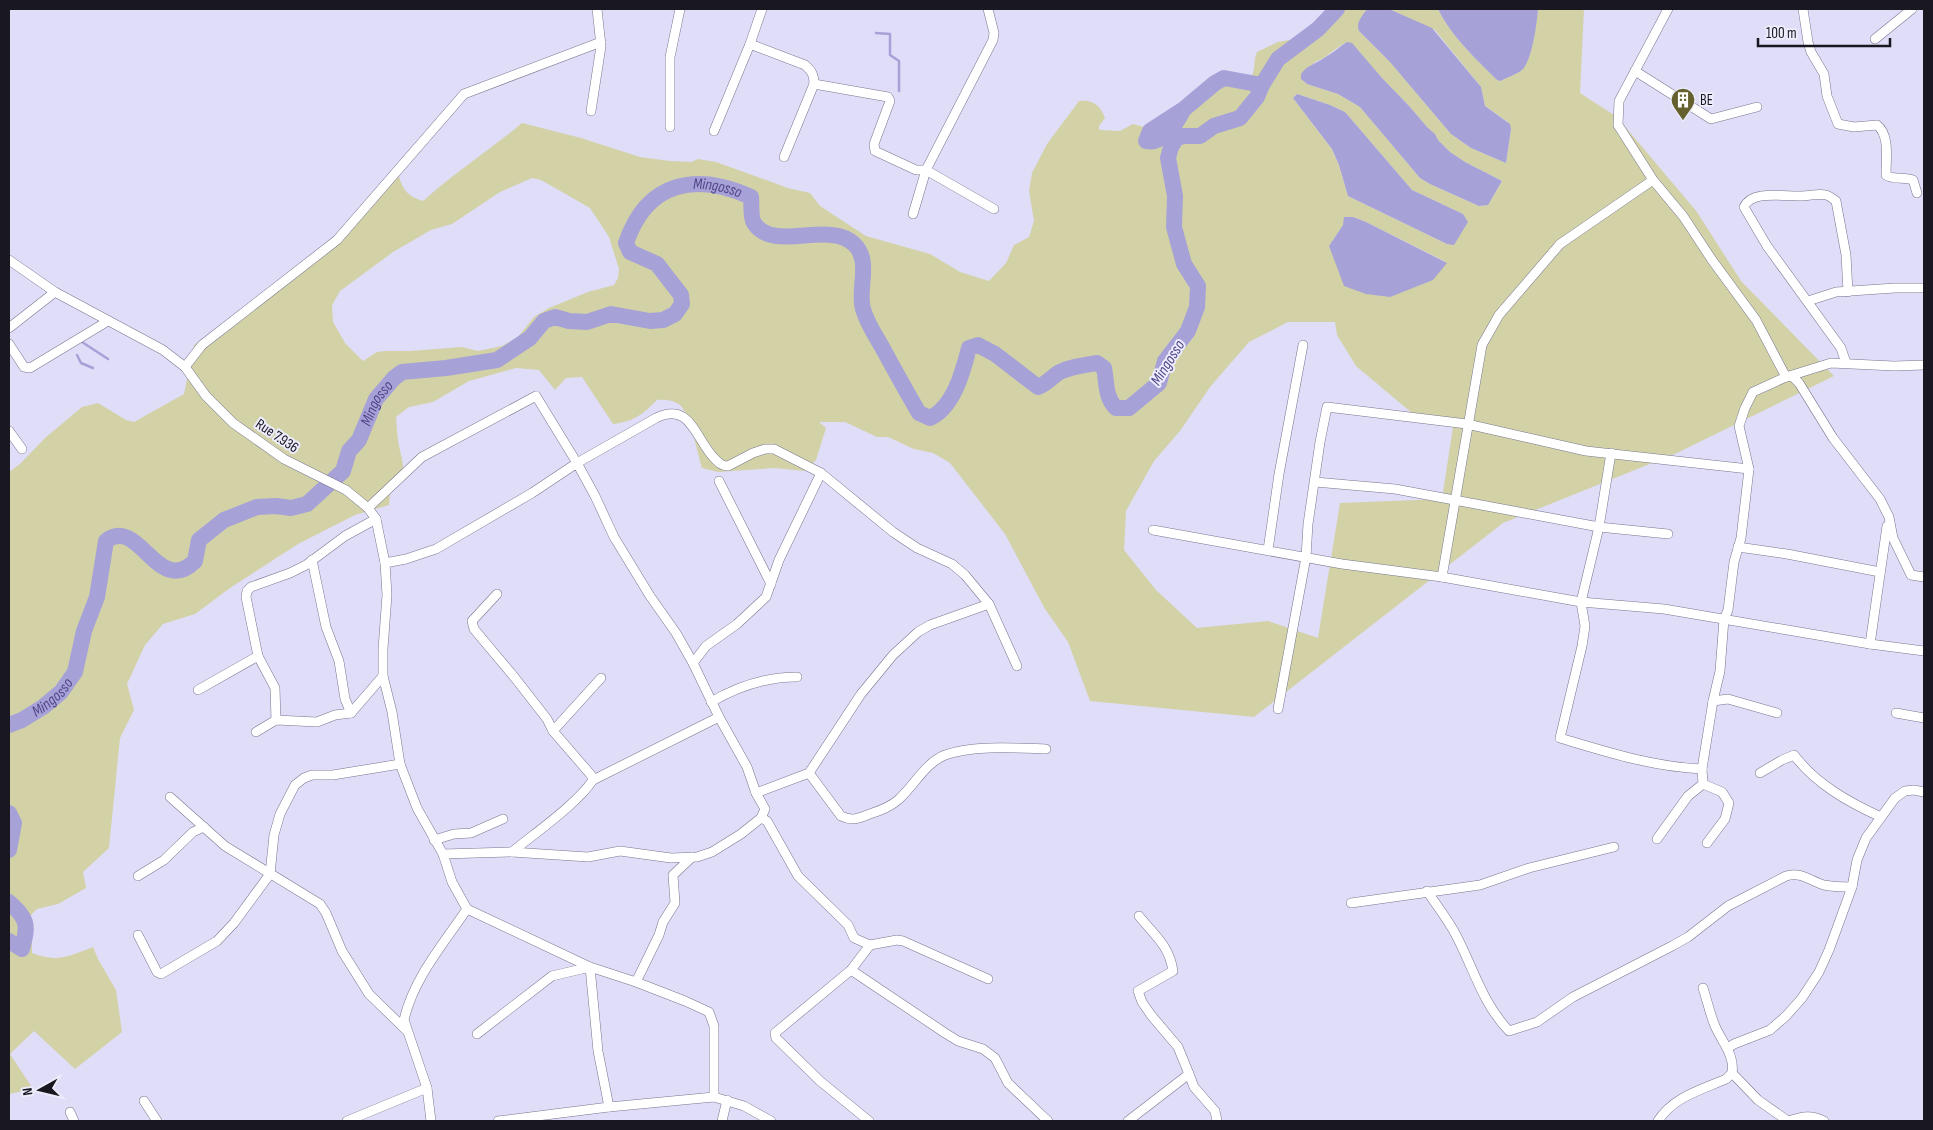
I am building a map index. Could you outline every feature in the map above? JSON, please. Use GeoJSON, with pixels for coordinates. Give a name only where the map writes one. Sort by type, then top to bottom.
{"type":"FeatureCollection","features":[{"type":"Feature","properties":{"kind":"street"},"geometry":{"type":"LineString","coordinates":[[591,111],[601,42],[597,9]]}},
{"type":"Feature","properties":{"kind":"street"},"geometry":{"type":"LineString","coordinates":[[670,127],[670,57],[680,9]]}},
{"type":"Feature","properties":{"kind":"street"},"geometry":{"type":"LineString","coordinates":[[714,131],[750,44],[762,9]]}},
{"type":"Feature","properties":{"kind":"street"},"geometry":{"type":"LineString","coordinates":[[913,214],[926,170],[993,40],[994,33],[988,9]]}},
{"type":"Feature","properties":{"kind":"street"},"geometry":{"type":"LineString","coordinates":[[1668,9],[1619,101],[1618,125],[1653,180],[1682,216],[1756,320],[1786,376]]}},
{"type":"Feature","properties":{"kind":"street"},"geometry":{"type":"LineString","coordinates":[[1803,9],[1809,47],[1824,74],[1827,96],[1838,124],[1854,127],[1877,125],[1882,130],[1886,148],[1886,174],[1890,178],[1913,180],[1917,193]]}},
{"type":"Feature","properties":{"kind":"street"},"geometry":{"type":"LineString","coordinates":[[1875,39],[1912,9]]}},
{"type":"Feature","properties":{"kind":"street"},"geometry":{"type":"LineString","coordinates":[[185,367],[202,345],[337,240],[464,94],[601,42]]}},
{"type":"Feature","properties":{"kind":"street"},"geometry":{"type":"LineString","coordinates":[[750,44],[805,65],[814,76],[814,84],[784,157]]}},
{"type":"Feature","properties":{"kind":"street"},"geometry":{"type":"LineString","coordinates":[[1635,71],[1711,119],[1757,107]]}},
{"type":"Feature","properties":{"kind":"street"},"geometry":{"type":"LineString","coordinates":[[814,84],[888,98],[890,101],[873,148],[916,170],[926,170],[994,209]]}},
{"type":"Feature","properties":{"kind":"street"},"geometry":{"type":"LineString","coordinates":[[1442,577],[1482,344],[1499,315],[1560,244],[1653,180]]}},
{"type":"Feature","properties":{"kind":"street"},"geometry":{"type":"LineString","coordinates":[[1846,363],[1841,348],[1752,224],[1744,207],[1746,202],[1765,195],[1801,196],[1816,194],[1828,196],[1836,201],[1846,255],[1848,292]]}},
{"type":"Feature","properties":{"kind":"street","name":"Rue 7.936"},"geometry":{"type":"LineString","coordinates":[[9,260],[55,292],[148,340],[185,367],[206,396],[233,422],[284,459],[346,490],[368,508],[376,519],[385,562],[387,595],[383,676],[392,712],[400,764],[417,808],[443,854],[452,882],[467,909]]}},
{"type":"Feature","properties":{"kind":"street"},"geometry":{"type":"LineString","coordinates":[[1808,301],[1836,292],[1924,288]]}},
{"type":"Feature","properties":{"kind":"street"},"geometry":{"type":"LineString","coordinates":[[9,328],[55,292]]}},
{"type":"Feature","properties":{"kind":"street"},"geometry":{"type":"LineString","coordinates":[[9,344],[24,367],[30,368],[108,321]]}},
{"type":"Feature","properties":{"kind":"street"},"geometry":{"type":"LineString","coordinates":[[1268,550],[1279,474],[1303,345]]}},
{"type":"Feature","properties":{"kind":"street"},"geometry":{"type":"LineString","coordinates":[[1704,784],[1702,770],[1720,670],[1724,619],[1728,610],[1749,469],[1739,426],[1753,392],[1786,376],[1831,362],[1924,365]]}},
{"type":"Feature","properties":{"kind":"street"},"geometry":{"type":"LineString","coordinates":[[1786,376],[1792,376],[1799,383],[1833,438],[1880,499],[1889,517],[1892,538],[1911,575],[1924,577]]}},
{"type":"Feature","properties":{"kind":"street"},"geometry":{"type":"LineString","coordinates":[[368,508],[422,457],[536,396],[577,463],[614,537],[650,596],[676,633],[693,663],[711,702],[747,767],[756,793],[765,808],[760,818],[742,834],[712,852],[692,857],[671,858],[620,851],[588,857],[512,852],[443,854]]}},
{"type":"Feature","properties":{"kind":"street"},"geometry":{"type":"LineString","coordinates":[[1278,709],[1306,557],[1308,524],[1316,482],[1326,407],[1467,424],[1586,451],[1749,469]]}},
{"type":"Feature","properties":{"kind":"street"},"geometry":{"type":"LineString","coordinates":[[385,562],[406,559],[436,549],[532,493],[577,463],[666,413],[678,413],[688,419],[706,450],[724,466],[736,463],[753,453],[765,449],[774,449],[821,473],[893,532],[917,548],[952,564],[965,575],[989,604],[1017,666]]}},
{"type":"Feature","properties":{"kind":"street"},"geometry":{"type":"LineString","coordinates":[[9,431],[22,449]]}},
{"type":"Feature","properties":{"kind":"street"},"geometry":{"type":"LineString","coordinates":[[1612,453],[1599,527],[1581,602],[1584,626],[1582,646],[1560,738],[1638,762],[1702,770]]}},
{"type":"Feature","properties":{"kind":"street"},"geometry":{"type":"LineString","coordinates":[[693,663],[706,646],[736,624],[766,597],[779,560],[821,473]]}},
{"type":"Feature","properties":{"kind":"street"},"geometry":{"type":"LineString","coordinates":[[719,481],[771,584]]}},
{"type":"Feature","properties":{"kind":"street"},"geometry":{"type":"LineString","coordinates":[[1316,482],[1395,489],[1599,527],[1668,534]]}},
{"type":"Feature","properties":{"kind":"street"},"geometry":{"type":"LineString","coordinates":[[1870,644],[1889,517]]}},
{"type":"Feature","properties":{"kind":"street"},"geometry":{"type":"LineString","coordinates":[[276,720],[276,688],[258,656],[246,597],[248,591],[251,587],[290,573],[345,536],[376,519]]}},
{"type":"Feature","properties":{"kind":"street"},"geometry":{"type":"LineString","coordinates":[[1153,530],[1342,564],[1442,577],[1581,602],[1664,609],[1870,644],[1924,651]]}},
{"type":"Feature","properties":{"kind":"street"},"geometry":{"type":"LineString","coordinates":[[1738,547],[1787,554],[1880,572]]}},
{"type":"Feature","properties":{"kind":"street"},"geometry":{"type":"LineString","coordinates":[[312,560],[326,627],[339,661],[345,699],[351,713]]}},
{"type":"Feature","properties":{"kind":"street"},"geometry":{"type":"LineString","coordinates":[[497,594],[472,621],[474,629],[547,719],[553,731],[591,775],[593,780]]}},
{"type":"Feature","properties":{"kind":"street"},"geometry":{"type":"LineString","coordinates":[[756,793],[809,773],[862,694],[894,654],[918,632],[989,604]]}},
{"type":"Feature","properties":{"kind":"street"},"geometry":{"type":"LineString","coordinates":[[198,690],[258,656]]}},
{"type":"Feature","properties":{"kind":"street"},"geometry":{"type":"LineString","coordinates":[[256,732],[276,720],[318,722],[335,715],[351,713],[383,676]]}},
{"type":"Feature","properties":{"kind":"street"},"geometry":{"type":"LineString","coordinates":[[711,702],[729,692],[778,677],[797,677]]}},
{"type":"Feature","properties":{"kind":"street"},"geometry":{"type":"LineString","coordinates":[[553,731],[601,678]]}},
{"type":"Feature","properties":{"kind":"street"},"geometry":{"type":"LineString","coordinates":[[1713,701],[1728,699],[1777,714]]}},
{"type":"Feature","properties":{"kind":"street"},"geometry":{"type":"LineString","coordinates":[[1896,713],[1924,718]]}},
{"type":"Feature","properties":{"kind":"street"},"geometry":{"type":"LineString","coordinates":[[512,852],[560,812],[588,787],[593,780],[719,717]]}},
{"type":"Feature","properties":{"kind":"street"},"geometry":{"type":"LineString","coordinates":[[809,773],[841,816],[848,820],[855,820],[889,807],[933,762],[946,755],[996,747],[1046,749]]}},
{"type":"Feature","properties":{"kind":"street"},"geometry":{"type":"LineString","coordinates":[[1760,773],[1794,755],[1804,768],[1827,788],[1856,806],[1881,817]]}},
{"type":"Feature","properties":{"kind":"street"},"geometry":{"type":"LineString","coordinates":[[138,935],[157,972],[161,974],[217,941],[234,923],[270,874],[274,835],[280,814],[295,785],[312,775],[333,775],[400,764]]}},
{"type":"Feature","properties":{"kind":"street"},"geometry":{"type":"LineString","coordinates":[[1657,839],[1688,796],[1704,784]]}},
{"type":"Feature","properties":{"kind":"street"},"geometry":{"type":"LineString","coordinates":[[1704,784],[1722,792],[1729,803],[1725,819],[1707,843]]}},
{"type":"Feature","properties":{"kind":"street"},"geometry":{"type":"LineString","coordinates":[[1728,1048],[1770,1030],[1802,998],[1819,972],[1829,950],[1852,886],[1857,860],[1866,838],[1895,798],[1905,791],[1924,792]]}},
{"type":"Feature","properties":{"kind":"street"},"geometry":{"type":"LineString","coordinates":[[170,798],[225,846],[320,904],[326,912],[342,951],[369,994],[406,1030]]}},
{"type":"Feature","properties":{"kind":"street"},"geometry":{"type":"LineString","coordinates":[[760,818],[768,821],[798,876],[848,924],[854,938],[870,946],[897,940],[903,941],[988,979]]}},
{"type":"Feature","properties":{"kind":"street"},"geometry":{"type":"LineString","coordinates":[[434,840],[454,834],[470,833],[503,819]]}},
{"type":"Feature","properties":{"kind":"street"},"geometry":{"type":"LineString","coordinates":[[138,876],[164,860],[193,832],[204,827]]}},
{"type":"Feature","properties":{"kind":"street"},"geometry":{"type":"LineString","coordinates":[[1351,903],[1480,885],[1529,868],[1614,847]]}},
{"type":"Feature","properties":{"kind":"street"},"geometry":{"type":"LineString","coordinates":[[636,982],[659,935],[663,922],[675,903],[673,875],[677,869],[692,857]]}},
{"type":"Feature","properties":{"kind":"street"},"geometry":{"type":"LineString","coordinates":[[1427,891],[1457,935],[1482,995],[1498,1020],[1509,1031],[1537,1022],[1573,997],[1672,946],[1728,906],[1786,876],[1792,874],[1801,875],[1823,885],[1852,886]]}},
{"type":"Feature","properties":{"kind":"street"},"geometry":{"type":"LineString","coordinates":[[431,1121],[427,1088],[404,1020],[407,1008],[428,965],[467,909],[590,967],[636,982],[709,1012],[714,1026],[714,1097]]}},
{"type":"Feature","properties":{"kind":"street"},"geometry":{"type":"LineString","coordinates":[[1139,916],[1164,945],[1171,958],[1173,971],[1138,991],[1142,1002],[1178,1047],[1194,1087],[1215,1112],[1217,1121]]}},
{"type":"Feature","properties":{"kind":"street"},"geometry":{"type":"LineString","coordinates":[[869,1121],[820,1081],[776,1038],[775,1033],[851,970],[870,946]]}},
{"type":"Feature","properties":{"kind":"street"},"geometry":{"type":"LineString","coordinates":[[477,1034],[552,976],[590,967]]}},
{"type":"Feature","properties":{"kind":"street"},"geometry":{"type":"LineString","coordinates":[[590,967],[598,1051],[609,1106]]}},
{"type":"Feature","properties":{"kind":"street"},"geometry":{"type":"LineString","coordinates":[[851,970],[944,1033],[958,1041],[983,1049],[995,1058],[1008,1083],[1048,1121]]}},
{"type":"Feature","properties":{"kind":"street"},"geometry":{"type":"LineString","coordinates":[[1658,1121],[1670,1106],[1679,1100],[1726,1078],[1732,1073],[1734,1065],[1728,1048],[1714,1025],[1703,988]]}},
{"type":"Feature","properties":{"kind":"street"},"geometry":{"type":"LineString","coordinates":[[1732,1073],[1758,1100],[1788,1121],[1807,1116],[1824,1121]]}},
{"type":"Feature","properties":{"kind":"street"},"geometry":{"type":"LineString","coordinates":[[1128,1121],[1189,1074]]}},
{"type":"Feature","properties":{"kind":"street"},"geometry":{"type":"LineString","coordinates":[[347,1121],[427,1088]]}},
{"type":"Feature","properties":{"kind":"street"},"geometry":{"type":"LineString","coordinates":[[498,1121],[609,1106],[714,1097],[744,1106],[771,1121]]}},
{"type":"Feature","properties":{"kind":"street"},"geometry":{"type":"LineString","coordinates":[[722,1121],[727,1100]]}},
{"type":"Feature","properties":{"kind":"street"},"geometry":{"type":"LineString","coordinates":[[144,1101],[157,1121]]}},
{"type":"Feature","properties":{"kind":"street"},"geometry":{"type":"LineString","coordinates":[[70,1112],[74,1121]]}},
{"type":"Feature","properties":{"kind":"green space"},"geometry":{"type":"Polygon","coordinates":[[[1329,9],[1367,9],[1359,21],[1359,31],[1390,62],[1451,134],[1471,148],[1506,163],[1511,129],[1508,122],[1485,106],[1481,87],[1435,30],[1389,9],[1438,9],[1443,19],[1464,47],[1497,80],[1501,81],[1520,72],[1525,65],[1533,41],[1538,9],[1584,9],[1580,93],[1617,117],[1697,212],[1741,281],[1834,376],[1677,453],[1503,523],[1254,717],[1090,701],[1068,642],[1045,609],[1005,534],[950,463],[933,453],[914,449],[888,437],[877,437],[845,422],[819,422],[826,428],[816,460],[805,471],[774,468],[718,472],[702,468],[687,417],[680,405],[675,402],[657,400],[638,416],[613,424],[582,377],[566,378],[555,390],[539,370],[516,368],[469,381],[433,402],[409,407],[396,417],[403,471],[400,482],[390,494],[389,505],[355,515],[298,544],[230,588],[195,614],[163,624],[145,645],[127,684],[134,710],[120,738],[109,848],[83,872],[86,888],[58,904],[37,909],[29,917],[32,928],[32,953],[56,958],[93,947],[116,990],[122,1032],[75,1069],[34,1031],[10,1054],[33,1089],[9,1094],[9,472],[82,407],[98,403],[126,420],[134,422],[184,394],[194,345],[329,243],[396,167],[407,193],[423,201],[522,123],[581,138],[640,157],[670,161],[691,162],[698,159],[716,162],[788,188],[810,193],[820,206],[866,236],[930,254],[960,272],[989,281],[1006,263],[1014,245],[1029,237],[1034,221],[1029,191],[1032,173],[1047,144],[1079,101],[1092,102],[1101,110],[1105,118],[1099,126],[1101,130],[1120,131],[1133,124],[1144,127],[1168,115],[1219,76],[1236,75],[1246,79],[1251,78],[1257,52],[1278,42],[1301,38],[1326,15],[1329,9]],[[1347,42],[1315,62],[1301,79],[1307,84],[1338,94],[1360,107],[1420,178],[1479,206],[1488,205],[1502,181],[1450,152],[1410,107],[1347,42]],[[1297,94],[1293,98],[1332,149],[1348,196],[1447,244],[1454,244],[1463,214],[1412,190],[1345,112],[1297,94]],[[532,178],[500,192],[452,224],[431,230],[393,252],[340,291],[332,305],[333,322],[345,343],[363,361],[377,352],[385,351],[462,347],[478,351],[502,346],[518,337],[534,317],[549,308],[588,292],[614,285],[618,278],[619,269],[609,237],[590,208],[541,180],[532,178]],[[1345,217],[1343,225],[1329,246],[1446,262],[1353,217],[1345,217]],[[1288,322],[1249,342],[1210,387],[1180,431],[1154,461],[1126,511],[1124,550],[1156,590],[1197,628],[1268,621],[1318,638],[1340,503],[1442,499],[1453,427],[1412,413],[1356,366],[1337,335],[1335,322],[1288,322]]]}},
{"type":"Feature","properties":{"kind":"shaded area"},"geometry":{"type":"Polygon","coordinates":[[[1367,9],[1389,9],[1432,28],[1481,87],[1485,106],[1510,124],[1511,129],[1506,163],[1471,148],[1451,134],[1390,62],[1359,31],[1359,22],[1367,9]]]}},
{"type":"Feature","properties":{"kind":"shaded area"},"geometry":{"type":"Polygon","coordinates":[[[1438,9],[1538,9],[1533,41],[1526,65],[1517,73],[1501,81],[1497,80],[1457,38],[1438,9]]]}},
{"type":"Feature","properties":{"kind":"shaded area"},"geometry":{"type":"Polygon","coordinates":[[[1347,42],[1352,43],[1450,152],[1502,181],[1488,205],[1479,206],[1420,178],[1360,107],[1338,94],[1307,84],[1301,79],[1301,74],[1306,69],[1330,55],[1347,42]]]}},
{"type":"Feature","properties":{"kind":"shaded area"},"geometry":{"type":"Polygon","coordinates":[[[1297,94],[1345,112],[1412,190],[1463,214],[1468,222],[1454,245],[1447,244],[1348,196],[1332,149],[1293,98],[1297,94]]]}},
{"type":"Feature","properties":{"kind":"shaded area"},"geometry":{"type":"Polygon","coordinates":[[[1344,217],[1353,217],[1366,222],[1447,263],[1433,280],[1390,297],[1366,294],[1344,286],[1329,246],[1343,225],[1344,217]]]}},
{"type":"Feature","properties":{"kind":"waterway","name":"Mingosso"},"geometry":{"type":"LineString","coordinates":[[9,725],[22,720],[43,707],[61,692],[75,672],[84,631],[97,597],[106,541],[118,536],[129,538],[159,564],[170,570],[182,570],[195,561],[199,540],[224,520],[257,507],[276,506],[291,508],[307,504],[343,471],[349,451],[359,440],[376,399],[394,378],[402,372],[446,368],[497,360],[530,338],[544,321],[555,317],[569,321],[587,322],[611,314],[650,321],[663,320],[675,314],[682,304],[681,295],[657,264],[630,252],[626,243],[635,222],[647,206],[660,195],[676,187],[693,184],[711,185],[731,189],[751,197],[754,223],[763,232],[774,236],[831,235],[843,237],[854,244],[862,259],[863,309],[871,329],[919,413],[930,418],[945,406],[956,388],[969,348],[978,345],[995,354],[1038,387],[1062,371],[1077,366],[1097,363],[1104,368],[1107,390],[1112,404],[1116,408],[1129,408],[1159,383],[1165,361],[1188,331],[1197,307],[1198,286],[1184,264],[1174,227],[1175,196],[1168,158],[1171,147],[1176,139],[1183,136],[1200,136],[1214,126],[1240,118],[1257,97],[1278,59],[1318,29],[1337,9]]}},
{"type":"Feature","properties":{"kind":"waterway"},"geometry":{"type":"LineString","coordinates":[[876,33],[890,34],[890,55],[899,61],[899,91]]}},
{"type":"Feature","properties":{"kind":"waterway"},"geometry":{"type":"LineString","coordinates":[[1184,109],[1174,126],[1164,136],[1159,140],[1146,141],[1150,131],[1184,109],[1215,83],[1224,78],[1262,85]]}},
{"type":"Feature","properties":{"kind":"waterway"},"geometry":{"type":"LineString","coordinates":[[82,342],[108,359]]}},
{"type":"Feature","properties":{"kind":"waterway"},"geometry":{"type":"LineString","coordinates":[[77,355],[81,363],[93,368]]}},
{"type":"Feature","properties":{"kind":"waterway","name":"Mingosso"},"geometry":{"type":"LineString","coordinates":[[9,813],[14,823],[9,850]]}},
{"type":"Feature","properties":{"kind":"waterway","name":"Mingosso"},"geometry":{"type":"LineString","coordinates":[[9,902],[23,917],[26,927],[22,949],[9,941]]}},
{"type":"Feature","properties":{"kind":"place","name":"BE"},"geometry":{"type":"Point","coordinates":[1683,121]}}]}
